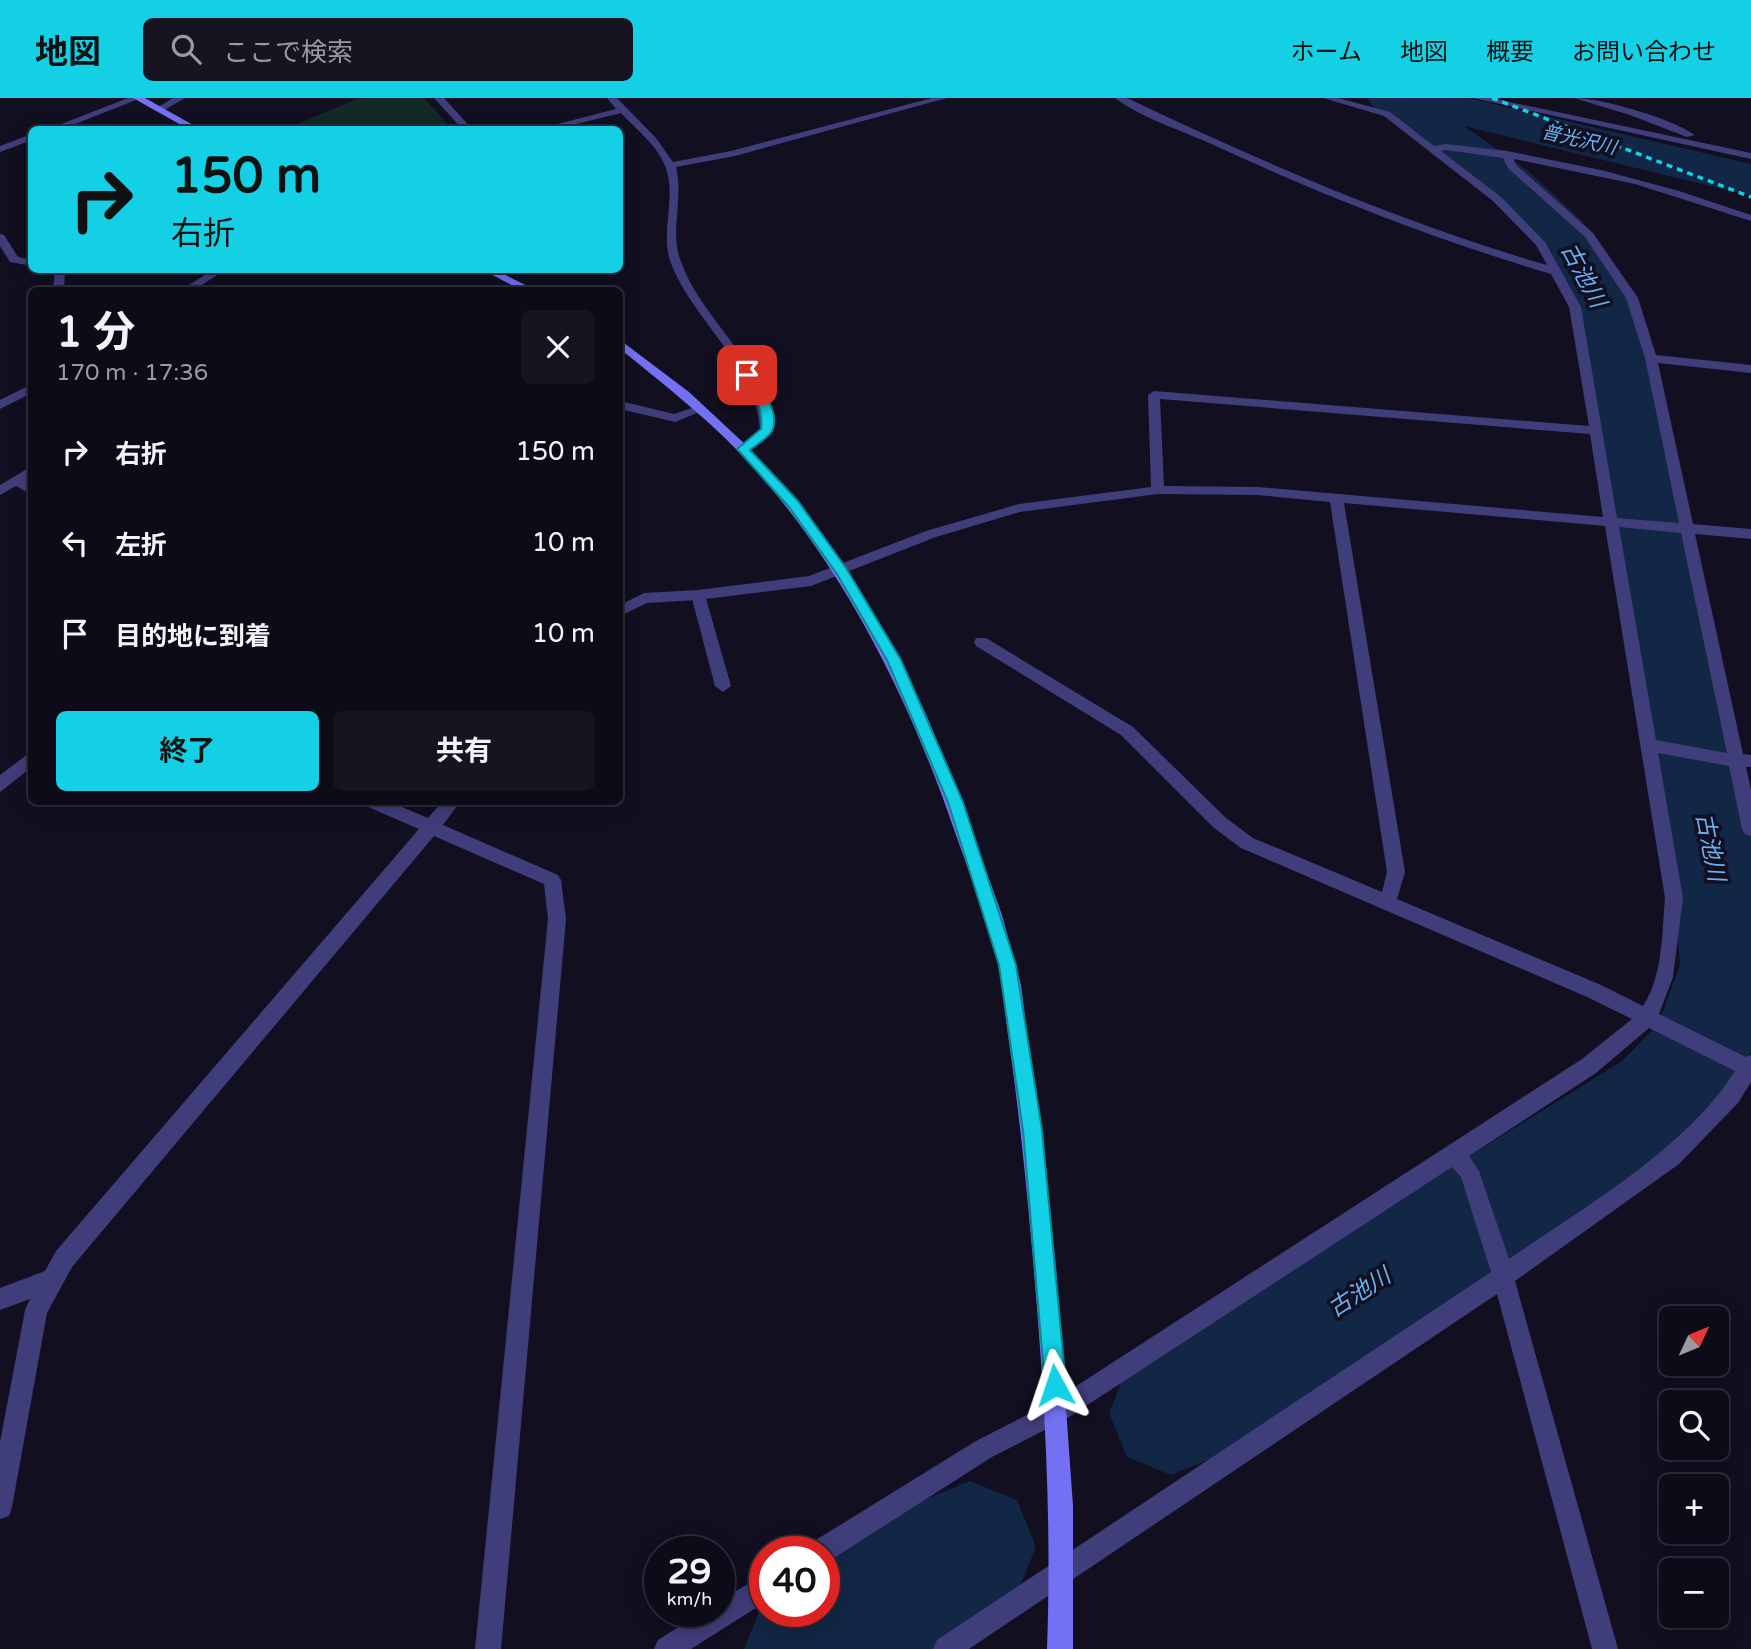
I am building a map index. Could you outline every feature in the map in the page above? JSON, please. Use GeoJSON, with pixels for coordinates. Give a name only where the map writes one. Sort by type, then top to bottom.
{"type":"FeatureCollection","features":[{"type":"Feature","properties":{"kind":"street"},"geometry":{"type":"LineString","coordinates":[[61,126],[137,98],[190,126]]}},
{"type":"Feature","properties":{"kind":"street"},"geometry":{"type":"LineString","coordinates":[[158,110],[180,98]]}},
{"type":"Feature","properties":{"kind":"street"},"geometry":{"type":"LineString","coordinates":[[439,98],[465,126]]}},
{"type":"Feature","properties":{"kind":"street"},"geometry":{"type":"LineString","coordinates":[[612,98],[662,152],[670,165],[675,182],[673,257],[688,286],[759,393],[768,418],[766,430],[743,449]]}},
{"type":"Feature","properties":{"kind":"street"},"geometry":{"type":"LineString","coordinates":[[670,165],[732,154],[942,98]]}},
{"type":"Feature","properties":{"kind":"street"},"geometry":{"type":"LineString","coordinates":[[1120,98],[1360,205],[1486,250],[1558,272]]}},
{"type":"Feature","properties":{"kind":"street"},"geometry":{"type":"LineString","coordinates":[[840,1539],[984,1449],[1058,1411],[1589,1066],[1647,1017],[1660,990],[1671,944],[1674,898],[1575,307],[1541,244],[1497,199],[1387,114],[1328,98]]}},
{"type":"Feature","properties":{"kind":"street"},"geometry":{"type":"LineString","coordinates":[[1478,98],[1751,156]]}},
{"type":"Feature","properties":{"kind":"street"},"geometry":{"type":"LineString","coordinates":[[1578,98],[1633,113],[1708,142],[1715,148]]}},
{"type":"Feature","properties":{"kind":"street"},"geometry":{"type":"LineString","coordinates":[[555,126],[622,110]]}},
{"type":"Feature","properties":{"kind":"street"},"geometry":{"type":"LineString","coordinates":[[0,136],[13,144]]}},
{"type":"Feature","properties":{"kind":"street"},"geometry":{"type":"LineString","coordinates":[[0,149],[28,138]]}},
{"type":"Feature","properties":{"kind":"street"},"geometry":{"type":"LineString","coordinates":[[1433,149],[1447,147],[1547,160],[1672,190],[1751,218]]}},
{"type":"Feature","properties":{"kind":"street"},"geometry":{"type":"LineString","coordinates":[[1507,154],[1511,166],[1590,235],[1632,298],[1651,358],[1751,829]]}},
{"type":"Feature","properties":{"kind":"street"},"geometry":{"type":"LineString","coordinates":[[0,237],[14,260],[28,262]]}},
{"type":"Feature","properties":{"kind":"street"},"geometry":{"type":"LineString","coordinates":[[192,287],[215,273]]}},
{"type":"Feature","properties":{"kind":"street"},"geometry":{"type":"LineString","coordinates":[[494,273],[523,287]]}},
{"type":"Feature","properties":{"kind":"street"},"geometry":{"type":"LineString","coordinates":[[623,346],[701,409],[743,449],[793,504],[842,571],[894,660],[955,802],[1007,965],[1032,1130],[1058,1411],[1063,1569],[1060,1649]]}},
{"type":"Feature","properties":{"kind":"street"},"geometry":{"type":"LineString","coordinates":[[1651,358],[1676,363],[1751,369]]}},
{"type":"Feature","properties":{"kind":"street"},"geometry":{"type":"LineString","coordinates":[[0,405],[28,390]]}},
{"type":"Feature","properties":{"kind":"street"},"geometry":{"type":"LineString","coordinates":[[1158,491],[1154,395],[1595,430]]}},
{"type":"Feature","properties":{"kind":"street"},"geometry":{"type":"LineString","coordinates":[[623,406],[675,418],[701,409]]}},
{"type":"Feature","properties":{"kind":"street"},"geometry":{"type":"LineString","coordinates":[[0,491],[28,472]]}},
{"type":"Feature","properties":{"kind":"street"},"geometry":{"type":"LineString","coordinates":[[16,480],[28,488]]}},
{"type":"Feature","properties":{"kind":"street"},"geometry":{"type":"LineString","coordinates":[[623,609],[644,598],[698,595],[811,581],[930,534],[1019,508],[1158,491],[1258,491],[1751,534]]}},
{"type":"Feature","properties":{"kind":"street"},"geometry":{"type":"LineString","coordinates":[[1336,498],[1396,872],[1388,901]]}},
{"type":"Feature","properties":{"kind":"street"},"geometry":{"type":"LineString","coordinates":[[698,595],[723,686]]}},
{"type":"Feature","properties":{"kind":"street"},"geometry":{"type":"LineString","coordinates":[[946,1649],[1503,1277],[1672,1157],[1731,1096],[1745,1064],[1594,991],[1247,843],[1220,823],[1127,731],[981,642]]}},
{"type":"Feature","properties":{"kind":"street"},"geometry":{"type":"LineString","coordinates":[[1647,745],[1736,760]]}},
{"type":"Feature","properties":{"kind":"street"},"geometry":{"type":"LineString","coordinates":[[0,785],[28,760]]}},
{"type":"Feature","properties":{"kind":"street"},"geometry":{"type":"LineString","coordinates":[[380,805],[552,880],[556,919],[488,1649]]}},
{"type":"Feature","properties":{"kind":"street"},"geometry":{"type":"LineString","coordinates":[[0,1507],[36,1310],[64,1259],[450,805]]}},
{"type":"Feature","properties":{"kind":"street"},"geometry":{"type":"LineString","coordinates":[[1454,1154],[1469,1171],[1496,1251],[1605,1649]]}},
{"type":"Feature","properties":{"kind":"street"},"geometry":{"type":"LineString","coordinates":[[0,1299],[53,1279]]}},
{"type":"Feature","properties":{"kind":"street"},"geometry":{"type":"LineString","coordinates":[[667,1649],[749,1597]]}},
{"type":"Feature","properties":{"kind":"green space"},"geometry":{"type":"Polygon","coordinates":[[[359,98],[424,98],[449,126],[293,126],[359,98]]]}},
{"type":"Feature","properties":{"kind":"waterway","name":"古池川"},"geometry":{"type":"LineString","coordinates":[[1171,1413],[1659,1098],[1698,1055],[1729,965],[1721,898],[1661,574],[1603,302],[1577,254],[1560,231],[1508,181],[1391,98]]}},
{"type":"Feature","properties":{"kind":"waterway","name":"普光沢川"},"geometry":{"type":"LineString","coordinates":[[1427,103],[1751,180]]}},
{"type":"Feature","properties":{"kind":"waterway","name":"古池川"},"geometry":{"type":"LineString","coordinates":[[813,1649],[970,1547]]}},
{"type":"Feature","properties":{"kind":"railway"},"geometry":{"type":"LineString","coordinates":[[1492,98],[1751,197]]}},
{"type":"Feature","properties":{"kind":"route"},"geometry":{"type":"LineString","coordinates":[[747,375],[759,393],[768,418],[766,430],[743,449],[793,504],[842,571],[894,660],[955,802],[1007,965],[1032,1130],[1055,1385]]}}]}
